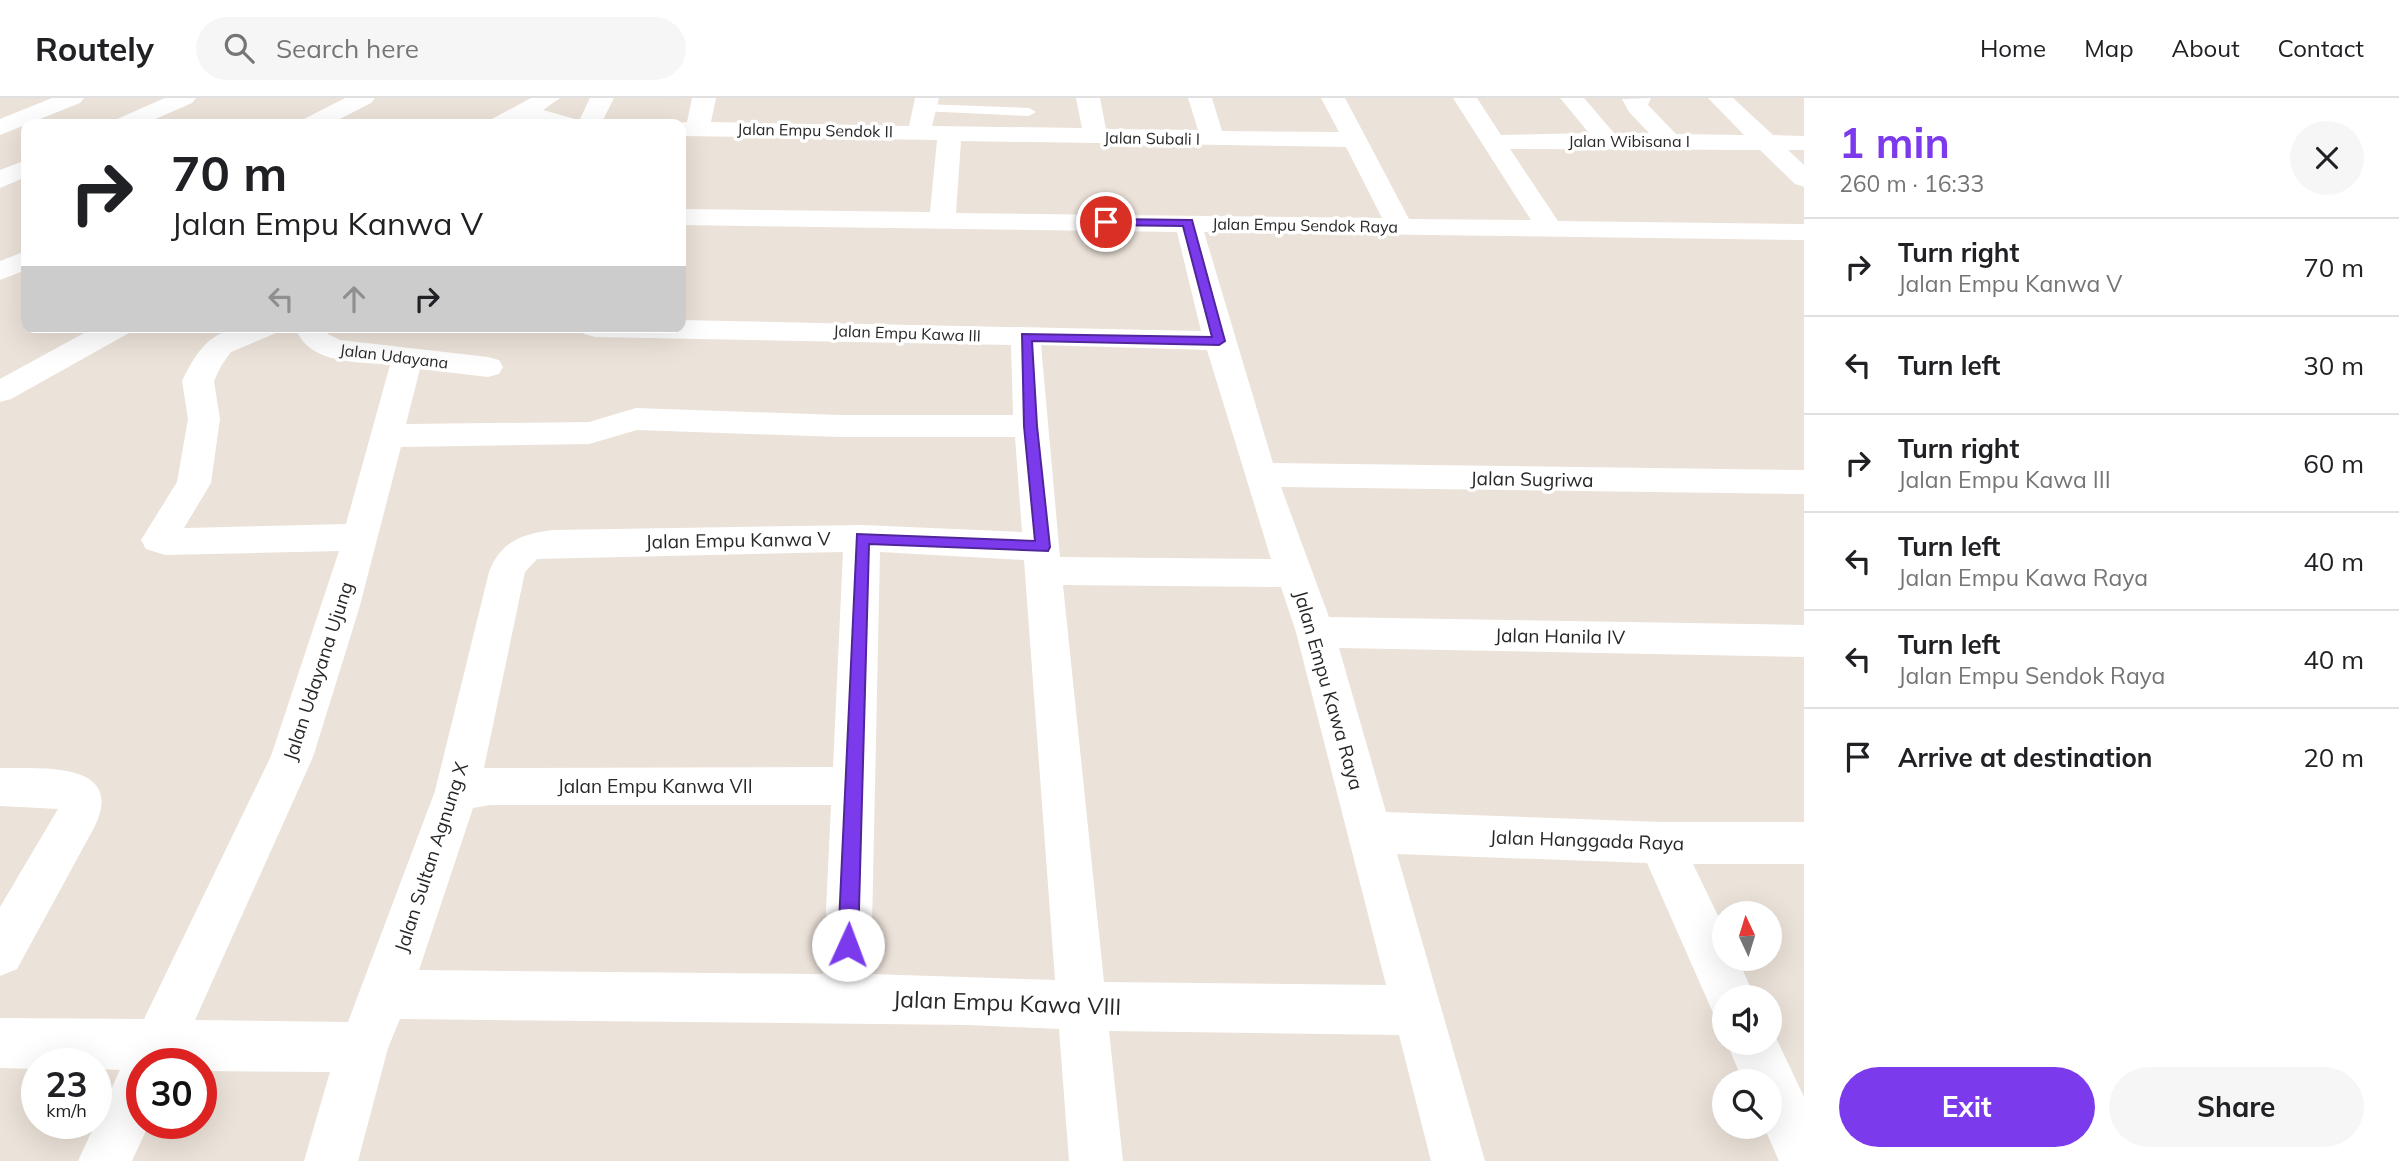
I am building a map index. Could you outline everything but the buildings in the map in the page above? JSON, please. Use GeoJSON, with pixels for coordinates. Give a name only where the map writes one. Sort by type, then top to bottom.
{"type":"FeatureCollection","features":[{"type":"Feature","properties":{"kind":"street"},"geometry":{"type":"LineString","coordinates":[[4,126],[30,98]]}},
{"type":"Feature","properties":{"kind":"street"},"geometry":{"type":"LineString","coordinates":[[4,126],[72,98]]}},
{"type":"Feature","properties":{"kind":"street"},"geometry":{"type":"LineString","coordinates":[[136,119],[184,98]]}},
{"type":"Feature","properties":{"kind":"street"},"geometry":{"type":"LineString","coordinates":[[322,119],[363,98]]}},
{"type":"Feature","properties":{"kind":"street"},"geometry":{"type":"LineString","coordinates":[[509,119],[548,98]]}},
{"type":"Feature","properties":{"kind":"street"},"geometry":{"type":"LineString","coordinates":[[592,119],[603,98]]}},
{"type":"Feature","properties":{"kind":"street"},"geometry":{"type":"LineString","coordinates":[[689,129],[704,98]]}},
{"type":"Feature","properties":{"kind":"street"},"geometry":{"type":"LineString","coordinates":[[1088,98],[1096,137]]}},
{"type":"Feature","properties":{"kind":"street"},"geometry":{"type":"LineString","coordinates":[[1200,98],[1213,139]]}},
{"type":"Feature","properties":{"kind":"street"},"geometry":{"type":"LineString","coordinates":[[1333,98],[1399,226]]}},
{"type":"Feature","properties":{"kind":"street"},"geometry":{"type":"LineString","coordinates":[[1465,98],[1549,228]]}},
{"type":"Feature","properties":{"kind":"street"},"geometry":{"type":"LineString","coordinates":[[1572,98],[1607,140]]}},
{"type":"Feature","properties":{"kind":"street"},"geometry":{"type":"LineString","coordinates":[[1639,98],[1634,99],[1637,107],[1669,141]]}},
{"type":"Feature","properties":{"kind":"street"},"geometry":{"type":"LineString","coordinates":[[1720,98],[1804,179]]}},
{"type":"Feature","properties":{"kind":"street"},"geometry":{"type":"LineString","coordinates":[[919,132],[926,103]]}},
{"type":"Feature","properties":{"kind":"street"},"geometry":{"type":"LineString","coordinates":[[523,111],[550,119]]}},
{"type":"Feature","properties":{"kind":"street","name":"Jalan Empu Sendok II"},"geometry":{"type":"LineString","coordinates":[[689,129],[807,120],[919,132],[950,132]]}},
{"type":"Feature","properties":{"kind":"street"},"geometry":{"type":"LineString","coordinates":[[942,221],[950,132]]}},
{"type":"Feature","properties":{"kind":"street","name":"Jalan Subali I"},"geometry":{"type":"LineString","coordinates":[[950,132],[1096,137],[1354,140]]}},
{"type":"Feature","properties":{"kind":"street","name":"Jalan Wibisana I"},"geometry":{"type":"LineString","coordinates":[[1495,142],[1607,140],[1804,144]]}},
{"type":"Feature","properties":{"kind":"street"},"geometry":{"type":"LineString","coordinates":[[0,180],[21,170]]}},
{"type":"Feature","properties":{"kind":"street","name":"Jalan Empu Sendok Raya"},"geometry":{"type":"LineString","coordinates":[[686,217],[1804,232]]}},
{"type":"Feature","properties":{"kind":"street","name":"Jalan Empu Kawa Raya"},"geometry":{"type":"LineString","coordinates":[[1188,223],[1219,341],[1315,632],[1458,1161]]}},
{"type":"Feature","properties":{"kind":"street"},"geometry":{"type":"LineString","coordinates":[[0,272],[21,262]]}},
{"type":"Feature","properties":{"kind":"street","name":"Jalan Empu Kawa III"},"geometry":{"type":"LineString","coordinates":[[686,329],[1219,341]]}},
{"type":"Feature","properties":{"kind":"street"},"geometry":{"type":"LineString","coordinates":[[0,392],[107,333]]}},
{"type":"Feature","properties":{"kind":"street"},"geometry":{"type":"LineString","coordinates":[[250,333],[220,345],[198,381],[204,419],[194,483],[159,540],[358,537]]}},
{"type":"Feature","properties":{"kind":"street","name":"Jalan Udayana"},"geometry":{"type":"LineString","coordinates":[[312,333],[315,340],[334,349],[488,367]]}},
{"type":"Feature","properties":{"kind":"street"},"geometry":{"type":"LineString","coordinates":[[1026,337],[1030,426],[1096,1161]]}},
{"type":"Feature","properties":{"kind":"street","name":"Jalan Udayana Ujung"},"geometry":{"type":"LineString","coordinates":[[156,1048],[292,757],[342,605],[407,359]]}},
{"type":"Feature","properties":{"kind":"street"},"geometry":{"type":"LineString","coordinates":[[387,436],[589,433],[636,419],[840,426],[1030,426]]}},
{"type":"Feature","properties":{"kind":"street","name":"Jalan Sugriwa"},"geometry":{"type":"LineString","coordinates":[[1261,475],[1804,482]]}},
{"type":"Feature","properties":{"kind":"street"},"geometry":{"type":"LineString","coordinates":[[846,999],[862,538]]}},
{"type":"Feature","properties":{"kind":"street","name":"Jalan Empu Kanwa V"},"geometry":{"type":"LineString","coordinates":[[519,551],[553,543],[862,538],[1043,559],[1294,573]]}},
{"type":"Feature","properties":{"kind":"street","name":"Jalan Sultan Agnung X"},"geometry":{"type":"LineString","coordinates":[[331,1161],[363,1047],[386,994],[457,791],[506,572],[510,560],[519,551]]}},
{"type":"Feature","properties":{"kind":"street","name":"Jalan Hanila IV"},"geometry":{"type":"LineString","coordinates":[[1315,632],[1804,641]]}},
{"type":"Feature","properties":{"kind":"street","name":"Jalan Empu Kanwa VII"},"geometry":{"type":"LineString","coordinates":[[457,791],[491,786],[853,786]]}},
{"type":"Feature","properties":{"kind":"street"},"geometry":{"type":"LineString","coordinates":[[0,787],[71,790],[81,799],[80,812],[0,952]]}},
{"type":"Feature","properties":{"kind":"street","name":"Jalan Hanggada Raya"},"geometry":{"type":"LineString","coordinates":[[1369,832],[1661,844],[1804,843]]}},
{"type":"Feature","properties":{"kind":"street"},"geometry":{"type":"LineString","coordinates":[[1661,844],[1725,985]]}},
{"type":"Feature","properties":{"kind":"street","name":"Jalan Empu Kawa VIII"},"geometry":{"type":"LineString","coordinates":[[386,994],[846,999],[1083,1006],[1418,1010]]}},
{"type":"Feature","properties":{"kind":"street"},"geometry":{"type":"LineString","coordinates":[[0,1043],[126,1060]]}},
{"type":"Feature","properties":{"kind":"street"},"geometry":{"type":"LineString","coordinates":[[217,1058],[363,1047]]}},
{"type":"Feature","properties":{"kind":"street"},"geometry":{"type":"LineString","coordinates":[[1758,1055],[1804,1156]]}},
{"type":"Feature","properties":{"kind":"street","name":"Jalan Udayana Ujung"},"geometry":{"type":"LineString","coordinates":[[105,1161],[126,1114]]}},
{"type":"Feature","properties":{"kind":"lane"},"geometry":{"type":"LineString","coordinates":[[926,103],[1029,112]]}},
{"type":"Feature","properties":{"kind":"route"},"geometry":{"type":"LineString","coordinates":[[848,945],[862,538],[1043,547],[1030,426],[1026,337],[1219,341],[1188,223],[1106,222]]}}]}
